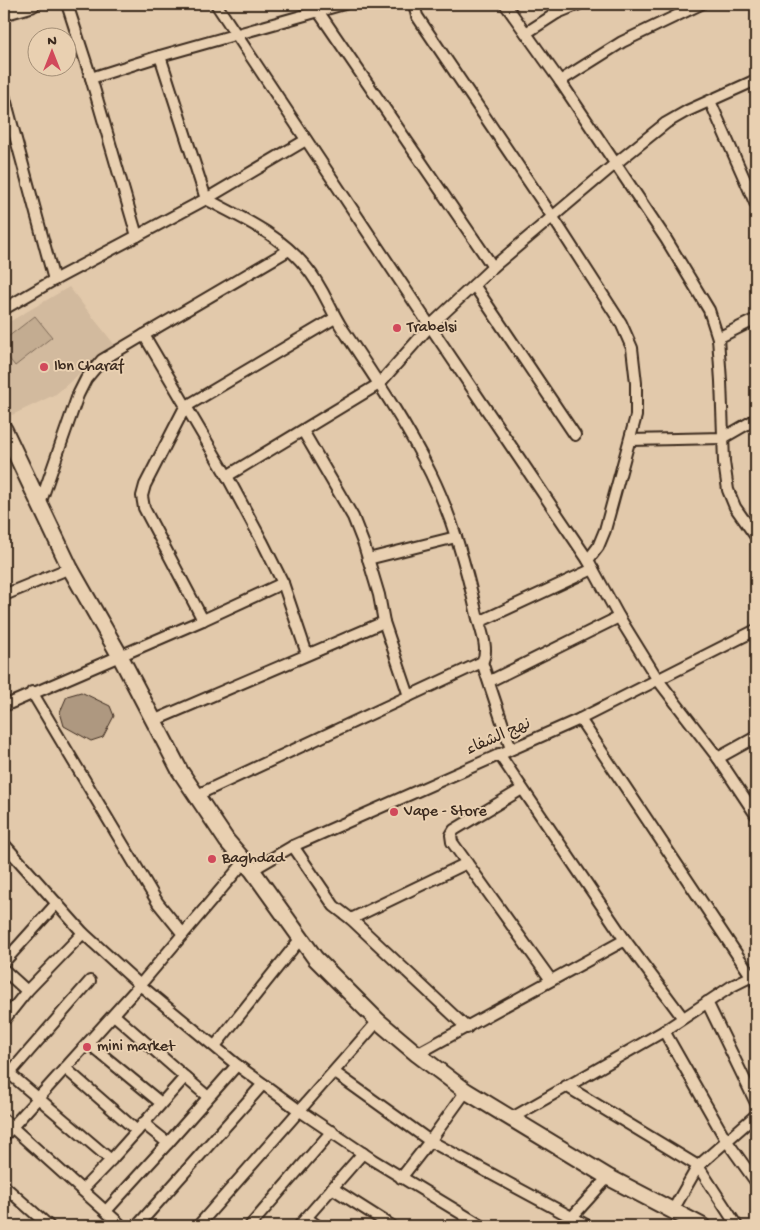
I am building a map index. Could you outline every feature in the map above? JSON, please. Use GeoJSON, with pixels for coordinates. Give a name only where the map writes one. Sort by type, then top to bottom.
{"type":"FeatureCollection","features":[{"type":"Feature","properties":{"kind":"street"},"geometry":{"type":"LineString","coordinates":[[4,12],[32,4]]}},
{"type":"Feature","properties":{"kind":"street"},"geometry":{"type":"LineString","coordinates":[[67,4],[91,78],[137,236]]}},
{"type":"Feature","properties":{"kind":"street"},"geometry":{"type":"LineString","coordinates":[[216,4],[590,565],[619,617],[658,680],[718,758],[756,815]]}},
{"type":"Feature","properties":{"kind":"street"},"geometry":{"type":"LineString","coordinates":[[91,78],[160,56],[344,4]]}},
{"type":"Feature","properties":{"kind":"street"},"geometry":{"type":"LineString","coordinates":[[414,4],[417,16],[552,216],[620,323],[632,348],[636,383],[636,416],[630,440],[605,530],[590,565],[478,622]]}},
{"type":"Feature","properties":{"kind":"street"},"geometry":{"type":"LineString","coordinates":[[505,4],[560,81],[666,239],[709,310],[718,338],[722,381],[724,462],[728,490],[735,507],[754,530]]}},
{"type":"Feature","properties":{"kind":"street"},"geometry":{"type":"LineString","coordinates":[[526,33],[554,8],[578,4]]}},
{"type":"Feature","properties":{"kind":"street"},"geometry":{"type":"LineString","coordinates":[[560,81],[622,42],[701,4]]}},
{"type":"Feature","properties":{"kind":"street"},"geometry":{"type":"LineString","coordinates":[[318,11],[493,267]]}},
{"type":"Feature","properties":{"kind":"street"},"geometry":{"type":"LineString","coordinates":[[160,56],[206,199],[254,223],[275,237],[306,266],[324,292],[336,318],[379,384],[431,474],[456,537],[485,650],[482,662],[197,795]]}},
{"type":"Feature","properties":{"kind":"street"},"geometry":{"type":"LineString","coordinates":[[227,476],[379,384],[430,326],[493,267],[666,123],[687,111],[756,80]]}},
{"type":"Feature","properties":{"kind":"street"},"geometry":{"type":"LineString","coordinates":[[4,94],[54,280]]}},
{"type":"Feature","properties":{"kind":"street"},"geometry":{"type":"LineString","coordinates":[[710,101],[756,205]]}},
{"type":"Feature","properties":{"kind":"street"},"geometry":{"type":"LineString","coordinates":[[4,309],[54,280],[206,199],[306,140]]}},
{"type":"Feature","properties":{"kind":"street"},"geometry":{"type":"LineString","coordinates":[[40,504],[78,395],[86,379],[102,360],[289,250]]}},
{"type":"Feature","properties":{"kind":"street"},"geometry":{"type":"LineString","coordinates":[[474,285],[575,436]]}},
{"type":"Feature","properties":{"kind":"street"},"geometry":{"type":"LineString","coordinates":[[203,620],[144,508],[142,496],[145,485],[185,407],[336,318]]}},
{"type":"Feature","properties":{"kind":"street"},"geometry":{"type":"LineString","coordinates":[[718,338],[756,319]]}},
{"type":"Feature","properties":{"kind":"street"},"geometry":{"type":"LineString","coordinates":[[144,335],[227,476],[262,541],[283,583],[307,654]]}},
{"type":"Feature","properties":{"kind":"street"},"geometry":{"type":"LineString","coordinates":[[630,440],[723,438],[756,420]]}},
{"type":"Feature","properties":{"kind":"street"},"geometry":{"type":"LineString","coordinates":[[4,429],[70,568],[120,656],[180,771],[227,841],[248,866],[315,958],[378,1021],[417,1054],[466,1091],[608,1177],[702,1226]]}},
{"type":"Feature","properties":{"kind":"street"},"geometry":{"type":"LineString","coordinates":[[302,431],[353,516],[379,595],[384,622],[409,696]]}},
{"type":"Feature","properties":{"kind":"street"},"geometry":{"type":"LineString","coordinates":[[368,559],[456,537]]}},
{"type":"Feature","properties":{"kind":"street"},"geometry":{"type":"LineString","coordinates":[[4,595],[70,568]]}},
{"type":"Feature","properties":{"kind":"street"},"geometry":{"type":"LineString","coordinates":[[4,706],[32,692],[203,620],[283,583]]}},
{"type":"Feature","properties":{"kind":"street"},"geometry":{"type":"LineString","coordinates":[[490,682],[619,617]]}},
{"type":"Feature","properties":{"kind":"street"},"geometry":{"type":"LineString","coordinates":[[153,721],[384,622]]}},
{"type":"Feature","properties":{"kind":"street","name":"نهج الشفاء"},"geometry":{"type":"LineString","coordinates":[[4,1136],[8,1124],[40,1098],[183,934],[248,866],[580,719],[756,630]]}},
{"type":"Feature","properties":{"kind":"street"},"geometry":{"type":"LineString","coordinates":[[482,662],[511,749]]}},
{"type":"Feature","properties":{"kind":"street"},"geometry":{"type":"LineString","coordinates":[[32,692],[158,903],[183,934]]}},
{"type":"Feature","properties":{"kind":"street"},"geometry":{"type":"LineString","coordinates":[[510,1119],[664,1032],[707,1002],[755,978],[580,719]]}},
{"type":"Feature","properties":{"kind":"street"},"geometry":{"type":"LineString","coordinates":[[718,758],[756,737]]}},
{"type":"Feature","properties":{"kind":"street"},"geometry":{"type":"LineString","coordinates":[[499,754],[625,940],[683,1018]]}},
{"type":"Feature","properties":{"kind":"street"},"geometry":{"type":"LineString","coordinates":[[522,789],[454,830],[451,835],[452,842],[551,980]]}},
{"type":"Feature","properties":{"kind":"street"},"geometry":{"type":"LineString","coordinates":[[4,844],[83,933],[140,985],[237,1065],[300,1111],[465,1222],[482,1226]]}},
{"type":"Feature","properties":{"kind":"street"},"geometry":{"type":"LineString","coordinates":[[293,846],[334,906],[351,919],[467,1028]]}},
{"type":"Feature","properties":{"kind":"street"},"geometry":{"type":"LineString","coordinates":[[351,919],[467,863]]}},
{"type":"Feature","properties":{"kind":"street"},"geometry":{"type":"LineString","coordinates":[[4,962],[57,903]]}},
{"type":"Feature","properties":{"kind":"street"},"geometry":{"type":"LineString","coordinates":[[4,1020],[27,991],[83,933]]}},
{"type":"Feature","properties":{"kind":"street"},"geometry":{"type":"LineString","coordinates":[[215,1046],[300,938]]}},
{"type":"Feature","properties":{"kind":"street"},"geometry":{"type":"LineString","coordinates":[[417,1054],[625,940]]}},
{"type":"Feature","properties":{"kind":"street"},"geometry":{"type":"LineString","coordinates":[[4,970],[27,991]]}},
{"type":"Feature","properties":{"kind":"street"},"geometry":{"type":"LineString","coordinates":[[90,981],[7,1072],[111,1160]]}},
{"type":"Feature","properties":{"kind":"street"},"geometry":{"type":"LineString","coordinates":[[707,1002],[756,1103]]}},
{"type":"Feature","properties":{"kind":"street"},"geometry":{"type":"LineString","coordinates":[[114,1015],[208,1097]]}},
{"type":"Feature","properties":{"kind":"street"},"geometry":{"type":"LineString","coordinates":[[198,1226],[378,1021]]}},
{"type":"Feature","properties":{"kind":"street"},"geometry":{"type":"LineString","coordinates":[[664,1032],[726,1140],[756,1182]]}},
{"type":"Feature","properties":{"kind":"street"},"geometry":{"type":"LineString","coordinates":[[88,1043],[161,1103]]}},
{"type":"Feature","properties":{"kind":"street"},"geometry":{"type":"LineString","coordinates":[[106,1211],[237,1065]]}},
{"type":"Feature","properties":{"kind":"street"},"geometry":{"type":"LineString","coordinates":[[66,1068],[140,1127],[168,1143]]}},
{"type":"Feature","properties":{"kind":"street"},"geometry":{"type":"LineString","coordinates":[[334,1072],[430,1141],[588,1226]]}},
{"type":"Feature","properties":{"kind":"street"},"geometry":{"type":"LineString","coordinates":[[82,1190],[185,1077]]}},
{"type":"Feature","properties":{"kind":"street"},"geometry":{"type":"LineString","coordinates":[[137,1226],[263,1084]]}},
{"type":"Feature","properties":{"kind":"street"},"geometry":{"type":"LineString","coordinates":[[566,1086],[698,1166],[737,1226]]}},
{"type":"Feature","properties":{"kind":"street"},"geometry":{"type":"LineString","coordinates":[[401,1178],[466,1091]]}},
{"type":"Feature","properties":{"kind":"street"},"geometry":{"type":"LineString","coordinates":[[673,1210],[698,1166],[756,1115]]}},
{"type":"Feature","properties":{"kind":"street"},"geometry":{"type":"LineString","coordinates":[[8,1124],[122,1226]]}},
{"type":"Feature","properties":{"kind":"street"},"geometry":{"type":"LineString","coordinates":[[250,1226],[332,1131]]}},
{"type":"Feature","properties":{"kind":"street"},"geometry":{"type":"LineString","coordinates":[[318,1226],[303,1222],[363,1153]]}},
{"type":"Feature","properties":{"kind":"street"},"geometry":{"type":"LineString","coordinates":[[564,1226],[608,1177]]}},
{"type":"Feature","properties":{"kind":"street"},"geometry":{"type":"LineString","coordinates":[[4,1186],[49,1226]]}},
{"type":"Feature","properties":{"kind":"street"},"geometry":{"type":"LineString","coordinates":[[332,1188],[392,1226]]}},
{"type":"Feature","properties":{"kind":"shaded area"},"geometry":{"type":"Polygon","coordinates":[[[69,287],[114,344],[56,394],[12,415],[4,392],[4,325],[69,287]]]}},
{"type":"Feature","properties":{"kind":"shaded area"},"geometry":{"type":"Polygon","coordinates":[[[35,316],[52,337],[15,366],[4,352],[4,340],[35,316]]]}},
{"type":"Feature","properties":{"kind":"building"},"geometry":{"type":"Polygon","coordinates":[[[81,692],[110,706],[114,716],[103,737],[91,741],[64,726],[60,712],[67,696],[81,692]]]}},
{"type":"Feature","properties":{"kind":"place","name":"Trabelsi"},"geometry":{"type":"Point","coordinates":[397,328]}},
{"type":"Feature","properties":{"kind":"place","name":"Ibn Charaf"},"geometry":{"type":"Point","coordinates":[44,367]}},
{"type":"Feature","properties":{"kind":"place","name":"Vape - Store"},"geometry":{"type":"Point","coordinates":[394,812]}},
{"type":"Feature","properties":{"kind":"place","name":"Baghdad"},"geometry":{"type":"Point","coordinates":[212,859]}},
{"type":"Feature","properties":{"kind":"place","name":"mini market"},"geometry":{"type":"Point","coordinates":[87,1047]}}]}
